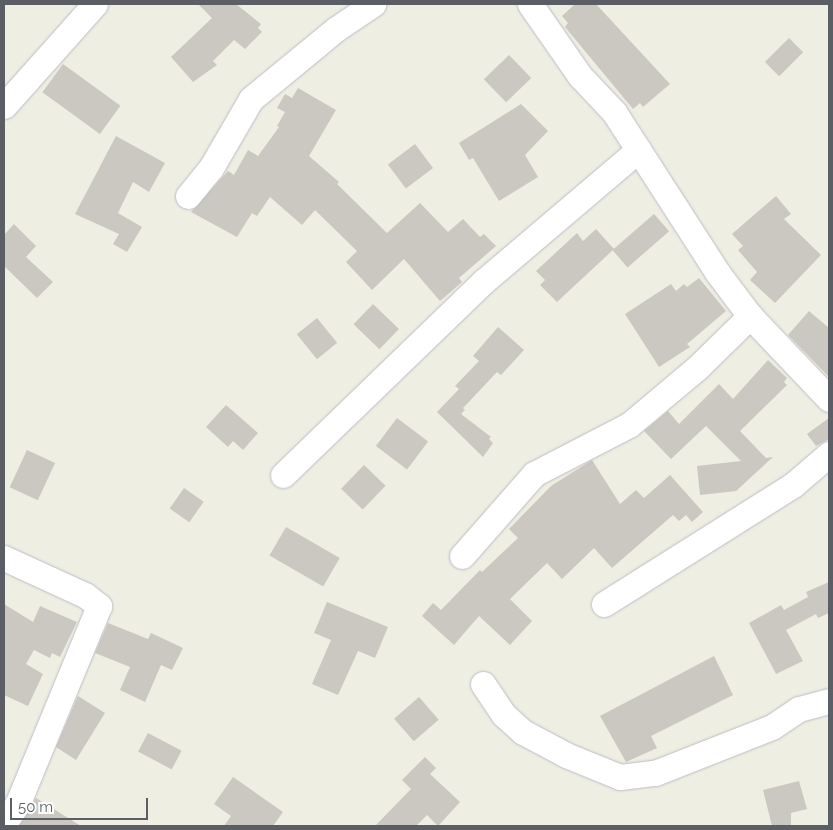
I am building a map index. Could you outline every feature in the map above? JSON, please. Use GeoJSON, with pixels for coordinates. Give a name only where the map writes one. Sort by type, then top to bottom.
{"type":"FeatureCollection","features":[{"type":"Feature","properties":{"kind":"street"},"geometry":{"type":"LineString","coordinates":[[4,106],[95,4]]}},
{"type":"Feature","properties":{"kind":"street"},"geometry":{"type":"LineString","coordinates":[[188,196],[212,168],[251,99],[336,30],[373,4]]}},
{"type":"Feature","properties":{"kind":"street"},"geometry":{"type":"LineString","coordinates":[[530,4],[580,76],[614,112],[717,272],[750,316],[829,399]]}},
{"type":"Feature","properties":{"kind":"street"},"geometry":{"type":"LineString","coordinates":[[283,475],[483,282],[638,150]]}},
{"type":"Feature","properties":{"kind":"street"},"geometry":{"type":"LineString","coordinates":[[462,556],[534,474],[629,425],[698,367],[750,316]]}},
{"type":"Feature","properties":{"kind":"street"},"geometry":{"type":"LineString","coordinates":[[604,604],[794,484],[829,454]]}},
{"type":"Feature","properties":{"kind":"street"},"geometry":{"type":"LineString","coordinates":[[4,558],[85,595],[99,606],[18,803],[4,823]]}},
{"type":"Feature","properties":{"kind":"street"},"geometry":{"type":"LineString","coordinates":[[482,684],[504,714],[523,732],[566,755],[620,777],[655,773],[772,727],[799,709],[829,701]]}},
{"type":"Feature","properties":{"kind":"building"},"geometry":{"type":"Polygon","coordinates":[[[198,4],[236,4],[261,24],[258,28],[262,32],[245,49],[234,40],[213,61],[217,65],[193,82],[171,57],[212,18],[198,4]]]}},
{"type":"Feature","properties":{"kind":"building"},"geometry":{"type":"Polygon","coordinates":[[[575,4],[596,4],[670,84],[643,107],[640,103],[633,109],[565,27],[568,23],[562,16],[575,4]]]}},
{"type":"Feature","properties":{"kind":"building"},"geometry":{"type":"Polygon","coordinates":[[[789,38],[803,52],[779,76],[765,62],[789,38]]]}},
{"type":"Feature","properties":{"kind":"building"},"geometry":{"type":"Polygon","coordinates":[[[509,55],[531,78],[506,102],[484,79],[509,55]]]}},
{"type":"Feature","properties":{"kind":"building"},"geometry":{"type":"Polygon","coordinates":[[[63,64],[120,106],[100,134],[42,92],[63,64]]]}},
{"type":"Feature","properties":{"kind":"building"},"geometry":{"type":"Polygon","coordinates":[[[298,88],[336,110],[309,156],[339,182],[337,184],[387,233],[420,203],[448,232],[463,219],[480,237],[484,234],[496,246],[459,278],[462,282],[440,301],[404,259],[372,290],[346,262],[357,251],[315,210],[302,225],[270,197],[257,216],[252,213],[237,237],[191,212],[228,171],[234,175],[248,150],[258,156],[279,127],[277,126],[285,112],[277,108],[285,94],[292,98],[298,88]]]}},
{"type":"Feature","properties":{"kind":"building"},"geometry":{"type":"Polygon","coordinates":[[[521,104],[548,131],[525,155],[538,177],[499,201],[473,158],[469,160],[459,143],[521,104]]]}},
{"type":"Feature","properties":{"kind":"building"},"geometry":{"type":"Polygon","coordinates":[[[116,136],[165,163],[149,192],[133,182],[118,213],[142,227],[127,252],[113,244],[119,234],[75,214],[116,136]]]}},
{"type":"Feature","properties":{"kind":"building"},"geometry":{"type":"Polygon","coordinates":[[[415,144],[433,168],[406,188],[388,164],[415,144]]]}},
{"type":"Feature","properties":{"kind":"building"},"geometry":{"type":"Polygon","coordinates":[[[776,196],[791,214],[784,219],[821,255],[775,303],[750,280],[757,272],[738,250],[743,246],[732,234],[776,196]]]}},
{"type":"Feature","properties":{"kind":"building"},"geometry":{"type":"Polygon","coordinates":[[[654,214],[669,231],[628,267],[612,250],[654,214]]]}},
{"type":"Feature","properties":{"kind":"building"},"geometry":{"type":"Polygon","coordinates":[[[14,224],[36,246],[26,257],[53,282],[37,298],[4,266],[4,235],[14,224]]]}},
{"type":"Feature","properties":{"kind":"building"},"geometry":{"type":"Polygon","coordinates":[[[596,229],[614,249],[557,302],[540,285],[545,280],[536,271],[577,233],[583,241],[596,229]]]}},
{"type":"Feature","properties":{"kind":"building"},"geometry":{"type":"Polygon","coordinates":[[[699,278],[726,311],[687,344],[690,347],[659,367],[625,314],[671,284],[676,291],[684,284],[687,287],[699,278]]]}},
{"type":"Feature","properties":{"kind":"building"},"geometry":{"type":"Polygon","coordinates":[[[373,304],[399,329],[379,349],[354,324],[373,304]]]}},
{"type":"Feature","properties":{"kind":"building"},"geometry":{"type":"Polygon","coordinates":[[[809,311],[829,328],[829,377],[788,335],[809,311]]]}},
{"type":"Feature","properties":{"kind":"building"},"geometry":{"type":"Polygon","coordinates":[[[317,318],[337,343],[317,359],[297,334],[317,318]]]}},
{"type":"Feature","properties":{"kind":"building"},"geometry":{"type":"Polygon","coordinates":[[[498,327],[524,350],[501,375],[497,372],[463,408],[465,410],[461,414],[491,437],[489,439],[493,443],[483,457],[437,412],[459,389],[455,386],[479,361],[473,356],[498,327]]]}},
{"type":"Feature","properties":{"kind":"building"},"geometry":{"type":"Polygon","coordinates":[[[768,360],[787,378],[784,382],[787,385],[740,431],[766,458],[773,457],[736,491],[700,495],[697,466],[741,461],[706,426],[671,459],[644,431],[668,411],[679,424],[719,384],[733,399],[768,360]]]}},
{"type":"Feature","properties":{"kind":"building"},"geometry":{"type":"Polygon","coordinates":[[[226,405],[258,433],[243,450],[233,441],[228,447],[206,427],[226,405]]]}},
{"type":"Feature","properties":{"kind":"building"},"geometry":{"type":"Polygon","coordinates":[[[397,418],[428,441],[407,469],[376,446],[397,418]]]}},
{"type":"Feature","properties":{"kind":"building"},"geometry":{"type":"Polygon","coordinates":[[[829,418],[829,439],[816,446],[807,434],[829,418]]]}},
{"type":"Feature","properties":{"kind":"building"},"geometry":{"type":"Polygon","coordinates":[[[27,450],[55,463],[38,500],[10,487],[27,450]]]}},
{"type":"Feature","properties":{"kind":"building"},"geometry":{"type":"Polygon","coordinates":[[[592,460],[620,504],[636,490],[644,498],[670,475],[703,512],[692,522],[686,515],[679,521],[673,515],[612,568],[594,548],[562,579],[547,563],[510,599],[532,621],[510,645],[479,616],[454,645],[422,616],[433,603],[441,610],[480,570],[482,572],[518,538],[509,529],[551,486],[592,460]]]}},
{"type":"Feature","properties":{"kind":"building"},"geometry":{"type":"Polygon","coordinates":[[[364,465],[386,486],[363,510],[341,489],[364,465]]]}},
{"type":"Feature","properties":{"kind":"building"},"geometry":{"type":"Polygon","coordinates":[[[184,488],[204,502],[189,522],[170,508],[184,488]]]}},
{"type":"Feature","properties":{"kind":"building"},"geometry":{"type":"Polygon","coordinates":[[[286,527],[340,558],[323,587],[270,556],[286,527]]]}},
{"type":"Feature","properties":{"kind":"building"},"geometry":{"type":"Polygon","coordinates":[[[829,582],[829,613],[818,618],[816,614],[786,630],[803,661],[776,674],[749,623],[781,605],[784,610],[808,597],[806,592],[829,582]]]}},
{"type":"Feature","properties":{"kind":"building"},"geometry":{"type":"Polygon","coordinates":[[[327,602],[388,627],[375,658],[358,651],[338,695],[312,684],[331,640],[314,633],[327,602]]]}},
{"type":"Feature","properties":{"kind":"building"},"geometry":{"type":"Polygon","coordinates":[[[4,604],[33,622],[40,606],[77,622],[60,657],[52,653],[50,658],[34,650],[26,664],[43,674],[28,706],[4,695],[4,604]]]}},
{"type":"Feature","properties":{"kind":"building"},"geometry":{"type":"Polygon","coordinates":[[[108,623],[148,639],[151,633],[183,648],[172,670],[161,665],[145,702],[120,690],[130,667],[95,653],[108,623]]]}},
{"type":"Feature","properties":{"kind":"building"},"geometry":{"type":"Polygon","coordinates":[[[714,656],[733,695],[651,736],[657,748],[626,762],[600,716],[714,656]]]}},
{"type":"Feature","properties":{"kind":"building"},"geometry":{"type":"Polygon","coordinates":[[[78,696],[105,713],[76,760],[56,747],[78,696]]]}},
{"type":"Feature","properties":{"kind":"building"},"geometry":{"type":"Polygon","coordinates":[[[419,697],[439,720],[414,741],[394,719],[419,697]]]}},
{"type":"Feature","properties":{"kind":"building"},"geometry":{"type":"Polygon","coordinates":[[[148,733],[182,751],[172,769],[138,752],[148,733]]]}},
{"type":"Feature","properties":{"kind":"building"},"geometry":{"type":"Polygon","coordinates":[[[425,757],[436,768],[430,774],[460,802],[438,826],[427,815],[416,826],[375,826],[411,789],[402,780],[425,757]]]}},
{"type":"Feature","properties":{"kind":"building"},"geometry":{"type":"Polygon","coordinates":[[[233,777],[283,812],[273,826],[224,826],[231,816],[214,804],[233,777]]]}},
{"type":"Feature","properties":{"kind":"building"},"geometry":{"type":"Polygon","coordinates":[[[799,781],[807,809],[791,813],[791,826],[772,826],[763,790],[799,781]]]}},
{"type":"Feature","properties":{"kind":"building"},"geometry":{"type":"Polygon","coordinates":[[[36,798],[81,826],[19,826],[36,798]]]}}]}
